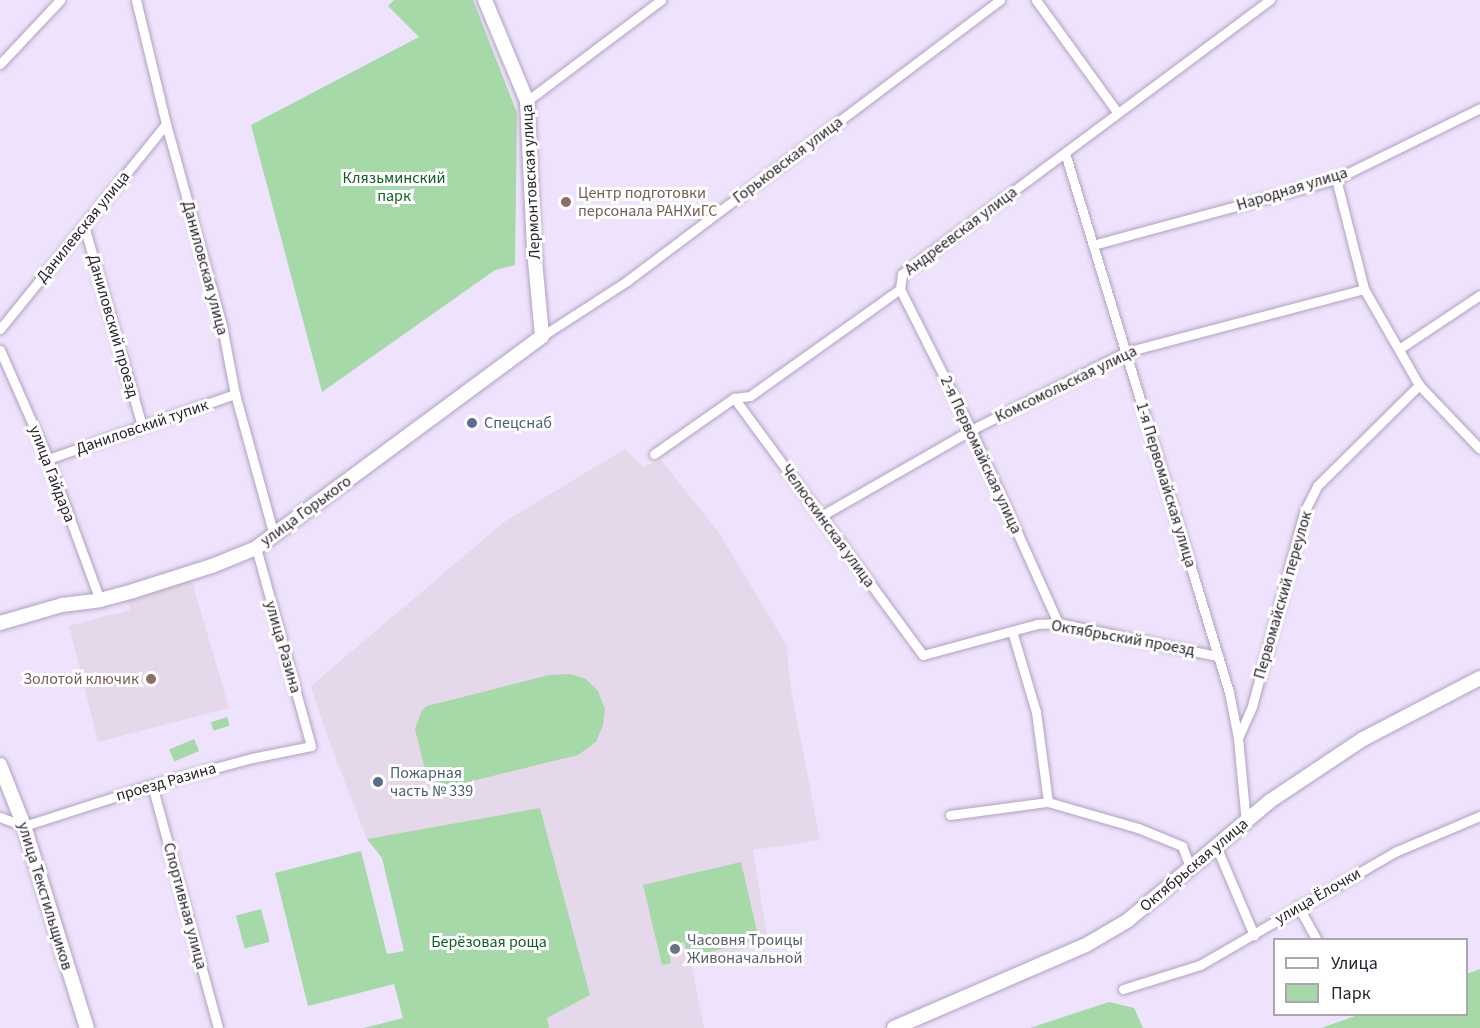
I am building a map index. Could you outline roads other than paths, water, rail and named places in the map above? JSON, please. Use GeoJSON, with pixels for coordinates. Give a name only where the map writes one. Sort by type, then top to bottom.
{"type":"FeatureCollection","features":[{"type":"Feature","properties":{"kind":"street"},"geometry":{"type":"LineString","coordinates":[[0,64],[60,0]]}},
{"type":"Feature","properties":{"kind":"street","name":"Даниловская улица"},"geometry":{"type":"LineString","coordinates":[[136,0],[166,124],[222,326],[235,394],[274,536]]}},
{"type":"Feature","properties":{"kind":"street","name":"Лермонтовская улица"},"geometry":{"type":"LineString","coordinates":[[485,0],[527,101],[534,249],[542,336]]}},
{"type":"Feature","properties":{"kind":"street"},"geometry":{"type":"LineString","coordinates":[[527,101],[661,0]]}},
{"type":"Feature","properties":{"kind":"street","name":"Горьковская улица"},"geometry":{"type":"LineString","coordinates":[[542,336],[627,281],[1000,0]]}},
{"type":"Feature","properties":{"kind":"street"},"geometry":{"type":"LineString","coordinates":[[1036,0],[1117,112]]}},
{"type":"Feature","properties":{"kind":"street","name":"Андреевская улица"},"geometry":{"type":"LineString","coordinates":[[654,454],[734,398],[750,396],[900,289],[902,274],[1270,0]]}},
{"type":"Feature","properties":{"kind":"street","name":"Народная улица"},"geometry":{"type":"LineString","coordinates":[[1094,245],[1336,179],[1480,108]]}},
{"type":"Feature","properties":{"kind":"street","name":"Данилевская улица"},"geometry":{"type":"LineString","coordinates":[[0,329],[166,124]]}},
{"type":"Feature","properties":{"kind":"street","name":"1-я Первомайская улица"},"geometry":{"type":"LineString","coordinates":[[1065,153],[1218,656],[1239,738],[1246,822]]}},
{"type":"Feature","properties":{"kind":"street"},"geometry":{"type":"LineString","coordinates":[[1336,179],[1364,289],[1419,385],[1480,449]]}},
{"type":"Feature","properties":{"kind":"street","name":"Даниловский проезд"},"geometry":{"type":"LineString","coordinates":[[84,226],[142,426]]}},
{"type":"Feature","properties":{"kind":"street","name":"2-я Первомайская улица"},"geometry":{"type":"LineString","coordinates":[[900,289],[971,430],[1058,624]]}},
{"type":"Feature","properties":{"kind":"street","name":"Комсомольская улица"},"geometry":{"type":"LineString","coordinates":[[821,516],[971,430],[1126,352],[1364,289]]}},
{"type":"Feature","properties":{"kind":"street"},"geometry":{"type":"LineString","coordinates":[[1399,349],[1480,295]]}},
{"type":"Feature","properties":{"kind":"street","name":"улица Горького"},"geometry":{"type":"LineString","coordinates":[[0,622],[62,605],[100,600],[212,566],[256,548],[542,336]]}},
{"type":"Feature","properties":{"kind":"street","name":"улица Гайдара"},"geometry":{"type":"LineString","coordinates":[[0,350],[48,459],[100,600]]}},
{"type":"Feature","properties":{"kind":"street","name":"Первомайский переулок"},"geometry":{"type":"LineString","coordinates":[[1239,738],[1252,706],[1305,510],[1317,486],[1419,385]]}},
{"type":"Feature","properties":{"kind":"street","name":"Даниловский тупик"},"geometry":{"type":"LineString","coordinates":[[48,459],[235,394]]}},
{"type":"Feature","properties":{"kind":"street","name":"Челюскинская улица"},"geometry":{"type":"LineString","coordinates":[[734,398],[923,655]]}},
{"type":"Feature","properties":{"kind":"street","name":"улица Разина"},"geometry":{"type":"LineString","coordinates":[[256,548],[311,746]]}},
{"type":"Feature","properties":{"kind":"street","name":"Октябрьский проезд"},"geometry":{"type":"LineString","coordinates":[[923,655],[1037,624],[1058,624],[1218,656]]}},
{"type":"Feature","properties":{"kind":"street"},"geometry":{"type":"LineString","coordinates":[[1012,631],[1036,712],[1048,802]]}},
{"type":"Feature","properties":{"kind":"street","name":"Октябрьская улица"},"geometry":{"type":"LineString","coordinates":[[894,1028],[1086,945],[1127,921],[1270,801],[1363,739],[1480,678]]}},
{"type":"Feature","properties":{"kind":"street","name":"проезд Разина"},"geometry":{"type":"LineString","coordinates":[[24,826],[152,785],[252,758],[311,746]]}},
{"type":"Feature","properties":{"kind":"street","name":"улица Текстильщиков"},"geometry":{"type":"LineString","coordinates":[[0,765],[24,826],[87,1028]]}},
{"type":"Feature","properties":{"kind":"street","name":"Спортивная улица"},"geometry":{"type":"LineString","coordinates":[[152,785],[218,1028]]}},
{"type":"Feature","properties":{"kind":"street"},"geometry":{"type":"LineString","coordinates":[[950,814],[1048,802],[1138,828],[1182,846],[1191,869]]}},
{"type":"Feature","properties":{"kind":"street","name":"улица Ёлочки"},"geometry":{"type":"LineString","coordinates":[[1123,989],[1200,965],[1254,935],[1298,906],[1397,851],[1480,816]]}},
{"type":"Feature","properties":{"kind":"street"},"geometry":{"type":"LineString","coordinates":[[0,817],[24,826]]}},
{"type":"Feature","properties":{"kind":"street"},"geometry":{"type":"LineString","coordinates":[[1216,846],[1254,935]]}},
{"type":"Feature","properties":{"kind":"street"},"geometry":{"type":"LineString","coordinates":[[1298,906],[1316,938]]}},
{"type":"Feature","properties":{"kind":"place","name":"Центр подготовки персонала РАНХиГС"},"geometry":{"type":"Point","coordinates":[566,202]}},
{"type":"Feature","properties":{"kind":"place","name":"Спецснаб"},"geometry":{"type":"Point","coordinates":[472,423]}},
{"type":"Feature","properties":{"kind":"place","name":"Золотой ключик"},"geometry":{"type":"Point","coordinates":[151,679]}},
{"type":"Feature","properties":{"kind":"place","name":"Пожарная часть № 339"},"geometry":{"type":"Point","coordinates":[378,782]}},
{"type":"Feature","properties":{"kind":"place","name":"Часовня Троицы Живоначальной"},"geometry":{"type":"Point","coordinates":[675,949]}},
{"type":"Feature","properties":{"kind":"park label","name":"Клязьминский парк"},"geometry":{"type":"Point","coordinates":[394,187]}},
{"type":"Feature","properties":{"kind":"park label","name":"Берёзовая роща"},"geometry":{"type":"Point","coordinates":[489,942]}}]}
